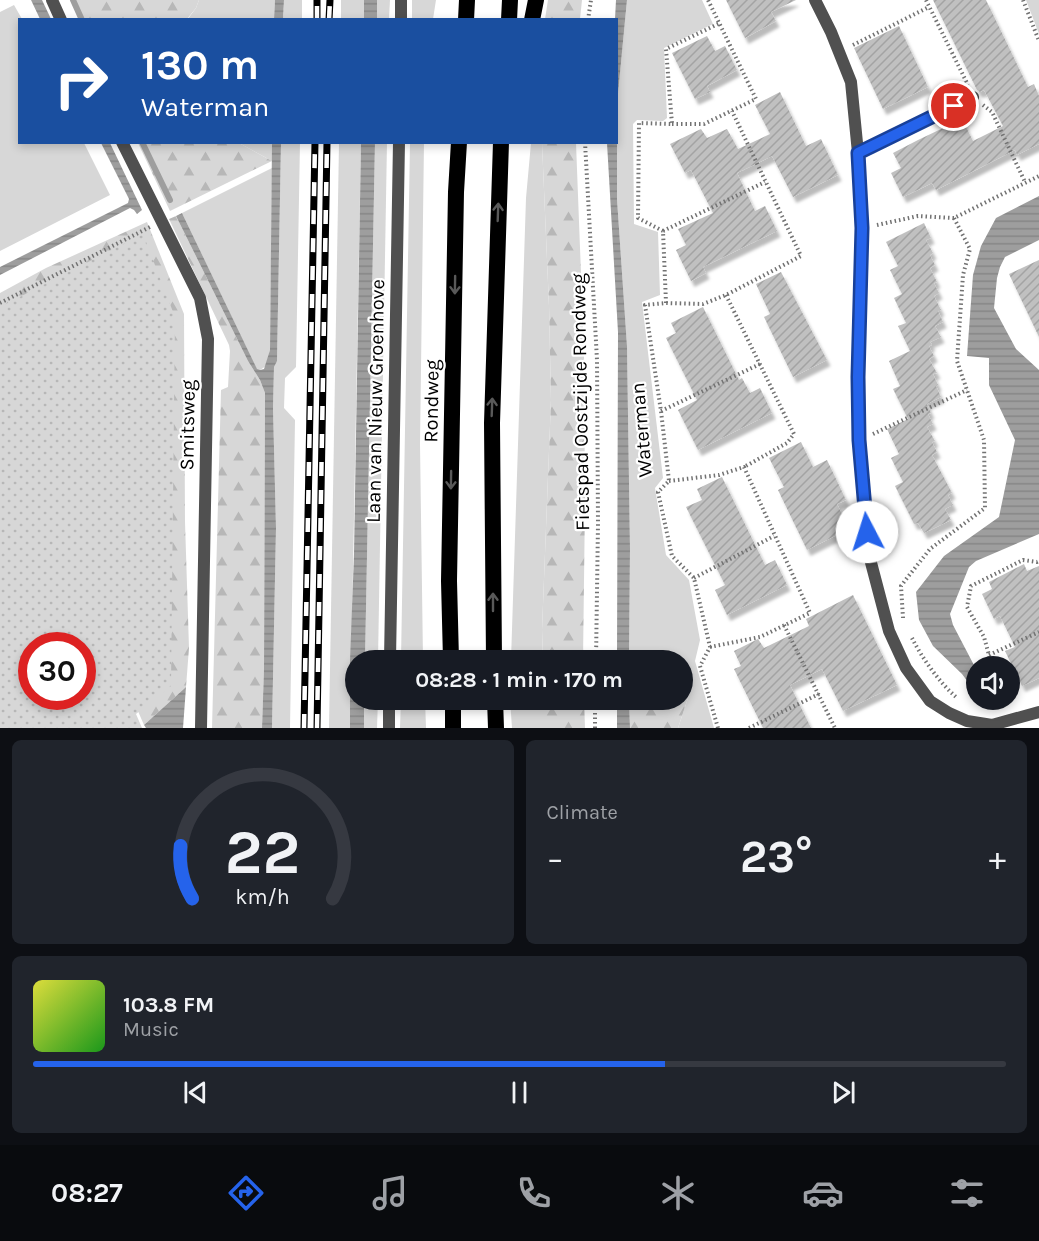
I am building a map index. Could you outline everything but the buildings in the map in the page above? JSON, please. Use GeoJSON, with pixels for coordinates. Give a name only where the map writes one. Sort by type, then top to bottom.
{"type":"FeatureCollection","features":[{"type":"Feature","properties":{"kind":"highway"},"geometry":{"type":"LineString","coordinates":[[466,18],[467,0]]}},
{"type":"Feature","properties":{"kind":"highway"},"geometry":{"type":"LineString","coordinates":[[509,18],[510,0]]}},
{"type":"Feature","properties":{"kind":"highway"},"geometry":{"type":"LineString","coordinates":[[532,18],[536,0]]}},
{"type":"Feature","properties":{"kind":"highway","name":"Rondweg"},"geometry":{"type":"LineString","coordinates":[[451,650],[449,570],[459,144]]}},
{"type":"Feature","properties":{"kind":"highway"},"geometry":{"type":"LineString","coordinates":[[494,650],[492,423],[499,167],[503,144]]}},
{"type":"Feature","properties":{"kind":"highway"},"geometry":{"type":"LineString","coordinates":[[453,710],[453,728]]}},
{"type":"Feature","properties":{"kind":"highway"},"geometry":{"type":"LineString","coordinates":[[495,710],[496,728]]}},
{"type":"Feature","properties":{"kind":"street"},"geometry":{"type":"LineString","coordinates":[[52,0],[60,18]]}},
{"type":"Feature","properties":{"kind":"street"},"geometry":{"type":"LineString","coordinates":[[401,0],[401,18]]}},
{"type":"Feature","properties":{"kind":"street"},"geometry":{"type":"LineString","coordinates":[[815,0],[851,82],[862,228],[858,377],[859,440],[869,555],[889,631],[906,668],[930,701],[949,713],[967,721],[992,725],[1039,712]]}},
{"type":"Feature","properties":{"kind":"street"},"geometry":{"type":"LineString","coordinates":[[858,153],[973,97]]}},
{"type":"Feature","properties":{"kind":"street","name":"Smitsweg"},"geometry":{"type":"LineString","coordinates":[[123,144],[200,298],[208,339],[201,728]]}},
{"type":"Feature","properties":{"kind":"street","name":"Laan van Nieuw Groenhove"},"geometry":{"type":"LineString","coordinates":[[390,650],[399,144]]}},
{"type":"Feature","properties":{"kind":"street"},"geometry":{"type":"LineString","coordinates":[[389,710],[389,728]]}},
{"type":"Feature","properties":{"kind":"path"},"geometry":{"type":"LineString","coordinates":[[588,18],[591,0]]}},
{"type":"Feature","properties":{"kind":"path"},"geometry":{"type":"LineString","coordinates":[[663,231],[638,218],[639,123],[704,124],[756,99],[708,0]]}},
{"type":"Feature","properties":{"kind":"path"},"geometry":{"type":"LineString","coordinates":[[1023,0],[1039,41]]}},
{"type":"Feature","properties":{"kind":"path"},"geometry":{"type":"LineString","coordinates":[[831,32],[850,47],[929,8]]}},
{"type":"Feature","properties":{"kind":"path"},"geometry":{"type":"LineString","coordinates":[[672,124],[666,49],[720,23]]}},
{"type":"Feature","properties":{"kind":"path"},"geometry":{"type":"LineString","coordinates":[[663,231],[666,303],[703,304],[726,295],[801,256],[732,111]]}},
{"type":"Feature","properties":{"kind":"path","name":"Fietspad Oostzijde Rondweg"},"geometry":{"type":"LineString","coordinates":[[585,144],[597,360],[596,650]]}},
{"type":"Feature","properties":{"kind":"path"},"geometry":{"type":"LineString","coordinates":[[862,228],[918,216],[954,218],[1039,176]]}},
{"type":"Feature","properties":{"kind":"path"},"geometry":{"type":"LineString","coordinates":[[663,231],[765,182]]}},
{"type":"Feature","properties":{"kind":"path"},"geometry":{"type":"LineString","coordinates":[[903,622],[901,586],[930,549],[985,508],[984,440],[957,361],[963,275],[970,249],[954,218]]}},
{"type":"Feature","properties":{"kind":"path"},"geometry":{"type":"LineString","coordinates":[[0,303],[161,221]]}},
{"type":"Feature","properties":{"kind":"path"},"geometry":{"type":"LineString","coordinates":[[669,481],[718,475],[744,467],[787,443],[794,434],[726,295]]}},
{"type":"Feature","properties":{"kind":"path","name":"Waterman"},"geometry":{"type":"LineString","coordinates":[[666,303],[645,305],[669,481],[658,492],[672,556],[694,578]]}},
{"type":"Feature","properties":{"kind":"path"},"geometry":{"type":"LineString","coordinates":[[661,411],[759,364]]}},
{"type":"Feature","properties":{"kind":"path"},"geometry":{"type":"LineString","coordinates":[[859,440],[967,390]]}},
{"type":"Feature","properties":{"kind":"path"},"geometry":{"type":"LineString","coordinates":[[710,647],[760,637],[810,613],[744,467]]}},
{"type":"Feature","properties":{"kind":"path"},"geometry":{"type":"LineString","coordinates":[[718,728],[700,666],[710,647],[694,578],[774,536]]}},
{"type":"Feature","properties":{"kind":"path"},"geometry":{"type":"LineString","coordinates":[[1039,561],[1023,560],[971,586],[968,607],[984,637],[989,655],[1039,632]]}},
{"type":"Feature","properties":{"kind":"path"},"geometry":{"type":"LineString","coordinates":[[784,625],[835,728]]}},
{"type":"Feature","properties":{"kind":"path"},"geometry":{"type":"LineString","coordinates":[[909,632],[919,652],[949,691],[958,699],[949,713]]}},
{"type":"Feature","properties":{"kind":"path"},"geometry":{"type":"LineString","coordinates":[[749,728],[819,694]]}},
{"type":"Feature","properties":{"kind":"path"},"geometry":{"type":"LineString","coordinates":[[595,710],[595,728]]}},
{"type":"Feature","properties":{"kind":"green space"},"geometry":{"type":"Polygon","coordinates":[[[72,0],[199,0],[188,18],[80,18],[72,0]]]}},
{"type":"Feature","properties":{"kind":"green space"},"geometry":{"type":"Polygon","coordinates":[[[199,0],[275,0],[274,18],[188,18],[199,0]]]}},
{"type":"Feature","properties":{"kind":"green space"},"geometry":{"type":"Polygon","coordinates":[[[284,0],[302,0],[302,18],[283,18],[284,0]]]}},
{"type":"Feature","properties":{"kind":"green space"},"geometry":{"type":"Polygon","coordinates":[[[341,0],[364,0],[364,18],[341,18],[341,0]]]}},
{"type":"Feature","properties":{"kind":"green space"},"geometry":{"type":"Polygon","coordinates":[[[377,0],[390,0],[389,18],[377,18],[377,0]]]}},
{"type":"Feature","properties":{"kind":"green space"},"geometry":{"type":"Polygon","coordinates":[[[412,0],[436,0],[433,18],[412,18],[412,0]]]}},
{"type":"Feature","properties":{"kind":"green space"},"geometry":{"type":"Polygon","coordinates":[[[548,0],[582,0],[580,18],[545,18],[548,0]]]}},
{"type":"Feature","properties":{"kind":"green space"},"geometry":{"type":"Polygon","coordinates":[[[627,0],[702,0],[713,24],[664,48],[667,118],[663,121],[637,120],[633,124],[634,224],[658,232],[660,295],[642,302],[663,478],[655,488],[666,555],[689,580],[700,640],[695,661],[714,728],[678,728],[684,710],[693,710],[693,650],[629,650],[627,346],[617,199],[618,94],[627,0]]]}},
{"type":"Feature","properties":{"kind":"green space"},"geometry":{"type":"Polygon","coordinates":[[[1026,0],[1039,0],[1039,34],[1026,0]]]}},
{"type":"Feature","properties":{"kind":"green space"},"geometry":{"type":"Polygon","coordinates":[[[14,5],[21,18],[18,18],[18,144],[84,144],[110,195],[0,251],[0,12],[14,5]]]}},
{"type":"Feature","properties":{"kind":"green space"},"geometry":{"type":"Polygon","coordinates":[[[138,144],[241,144],[272,161],[170,211],[138,144]]]}},
{"type":"Feature","properties":{"kind":"green space"},"geometry":{"type":"Polygon","coordinates":[[[241,144],[272,144],[272,161],[241,144]]]}},
{"type":"Feature","properties":{"kind":"green space"},"geometry":{"type":"Polygon","coordinates":[[[281,144],[300,144],[296,367],[285,378],[284,408],[295,420],[290,728],[272,728],[276,528],[273,408],[274,367],[277,360],[281,144]]]}},
{"type":"Feature","properties":{"kind":"green space"},"geometry":{"type":"Polygon","coordinates":[[[339,144],[361,144],[351,650],[345,650],[345,710],[350,710],[350,728],[329,728],[339,144]]]}},
{"type":"Feature","properties":{"kind":"green space"},"geometry":{"type":"Polygon","coordinates":[[[375,144],[387,144],[378,650],[365,650],[375,144]]]}},
{"type":"Feature","properties":{"kind":"green space"},"geometry":{"type":"Polygon","coordinates":[[[410,144],[424,144],[420,444],[423,650],[401,650],[410,144]]]}},
{"type":"Feature","properties":{"kind":"green space"},"geometry":{"type":"Polygon","coordinates":[[[531,144],[542,144],[551,400],[543,650],[511,650],[526,198],[531,144]]]}},
{"type":"Feature","properties":{"kind":"green space"},"geometry":{"type":"Polygon","coordinates":[[[542,144],[576,144],[584,352],[583,650],[543,650],[551,400],[542,144]]]}},
{"type":"Feature","properties":{"kind":"green space"},"geometry":{"type":"Polygon","coordinates":[[[272,168],[270,350],[266,366],[257,370],[182,213],[272,168]]]}},
{"type":"Feature","properties":{"kind":"green space"},"geometry":{"type":"Polygon","coordinates":[[[176,216],[265,393],[262,728],[212,728],[221,390],[228,387],[230,351],[169,219],[176,216]]]}},
{"type":"Feature","properties":{"kind":"green space"},"geometry":{"type":"Polygon","coordinates":[[[147,222],[184,314],[185,522],[189,648],[186,687],[144,725],[0,323],[0,293],[46,268],[147,222]]]}},
{"type":"Feature","properties":{"kind":"green space"},"geometry":{"type":"Polygon","coordinates":[[[143,234],[175,317],[171,686],[136,714],[142,728],[0,728],[0,307],[143,234]]]}},
{"type":"Feature","properties":{"kind":"green space"},"geometry":{"type":"Polygon","coordinates":[[[364,710],[378,710],[377,728],[364,728],[364,710]]]}},
{"type":"Feature","properties":{"kind":"green space"},"geometry":{"type":"Polygon","coordinates":[[[401,710],[425,710],[426,728],[400,728],[401,710]]]}},
{"type":"Feature","properties":{"kind":"green space"},"geometry":{"type":"Polygon","coordinates":[[[511,710],[543,710],[543,728],[512,728],[511,710]]]}},
{"type":"Feature","properties":{"kind":"green space"},"geometry":{"type":"Polygon","coordinates":[[[543,710],[584,710],[585,728],[543,728],[543,710]]]}},
{"type":"Feature","properties":{"kind":"green space"},"geometry":{"type":"Polygon","coordinates":[[[629,710],[684,710],[678,728],[630,728],[629,710]]]}},
{"type":"Feature","properties":{"kind":"shaded area"},"geometry":{"type":"Polygon","coordinates":[[[31,0],[42,0],[51,18],[40,18],[31,0]]]}},
{"type":"Feature","properties":{"kind":"shaded area"},"geometry":{"type":"Polygon","coordinates":[[[275,0],[284,0],[283,18],[274,18],[275,0]]]}},
{"type":"Feature","properties":{"kind":"shaded area"},"geometry":{"type":"Polygon","coordinates":[[[364,0],[377,0],[377,18],[364,18],[364,0]]]}},
{"type":"Feature","properties":{"kind":"shaded area"},"geometry":{"type":"Polygon","coordinates":[[[616,0],[627,0],[618,94],[618,18],[615,18],[616,0]]]}},
{"type":"Feature","properties":{"kind":"shaded area"},"geometry":{"type":"Polygon","coordinates":[[[102,144],[110,144],[142,210],[137,214],[130,208],[0,275],[0,267],[128,203],[129,199],[102,144]]]}},
{"type":"Feature","properties":{"kind":"shaded area"},"geometry":{"type":"Polygon","coordinates":[[[272,144],[281,144],[277,361],[274,367],[273,408],[276,528],[272,728],[262,728],[265,393],[176,216],[182,213],[257,369],[264,369],[270,350],[272,144]]]}},
{"type":"Feature","properties":{"kind":"shaded area"},"geometry":{"type":"Polygon","coordinates":[[[361,144],[375,144],[365,650],[350,650],[361,144]]]}},
{"type":"Feature","properties":{"kind":"shaded area"},"geometry":{"type":"Polygon","coordinates":[[[607,144],[617,144],[617,199],[627,346],[629,650],[617,650],[618,332],[607,144]]]}},
{"type":"Feature","properties":{"kind":"shaded area"},"geometry":{"type":"Polygon","coordinates":[[[1039,196],[1039,240],[1005,257],[997,278],[994,308],[1016,349],[1039,370],[1039,534],[976,561],[969,567],[950,614],[953,625],[969,656],[966,656],[966,679],[933,646],[919,620],[916,592],[944,556],[999,517],[1015,440],[989,385],[989,358],[967,356],[973,275],[981,246],[996,218],[1039,196]]]}},
{"type":"Feature","properties":{"kind":"shaded area"},"geometry":{"type":"Polygon","coordinates":[[[186,687],[183,728],[146,728],[144,725],[186,687]]]}},
{"type":"Feature","properties":{"kind":"shaded area"},"geometry":{"type":"Polygon","coordinates":[[[350,710],[364,710],[364,728],[350,728],[350,710]]]}},
{"type":"Feature","properties":{"kind":"shaded area"},"geometry":{"type":"Polygon","coordinates":[[[617,710],[629,710],[630,728],[617,728],[617,710]]]}},
{"type":"Feature","properties":{"kind":"waterway"},"geometry":{"type":"LineString","coordinates":[[73,0],[81,18]]}},
{"type":"Feature","properties":{"kind":"waterway"},"geometry":{"type":"LineString","coordinates":[[143,144],[170,200]]}},
{"type":"Feature","properties":{"kind":"railway"},"geometry":{"type":"LineString","coordinates":[[317,0],[317,18]]}},
{"type":"Feature","properties":{"kind":"railway"},"geometry":{"type":"LineString","coordinates":[[329,18],[330,0]]}},
{"type":"Feature","properties":{"kind":"railway"},"geometry":{"type":"LineString","coordinates":[[304,728],[315,144]]}},
{"type":"Feature","properties":{"kind":"railway"},"geometry":{"type":"LineString","coordinates":[[317,728],[327,144]]}},
{"type":"Feature","properties":{"kind":"route"},"geometry":{"type":"LineString","coordinates":[[867,532],[859,440],[858,377],[862,228],[858,153],[954,106]]}}]}
